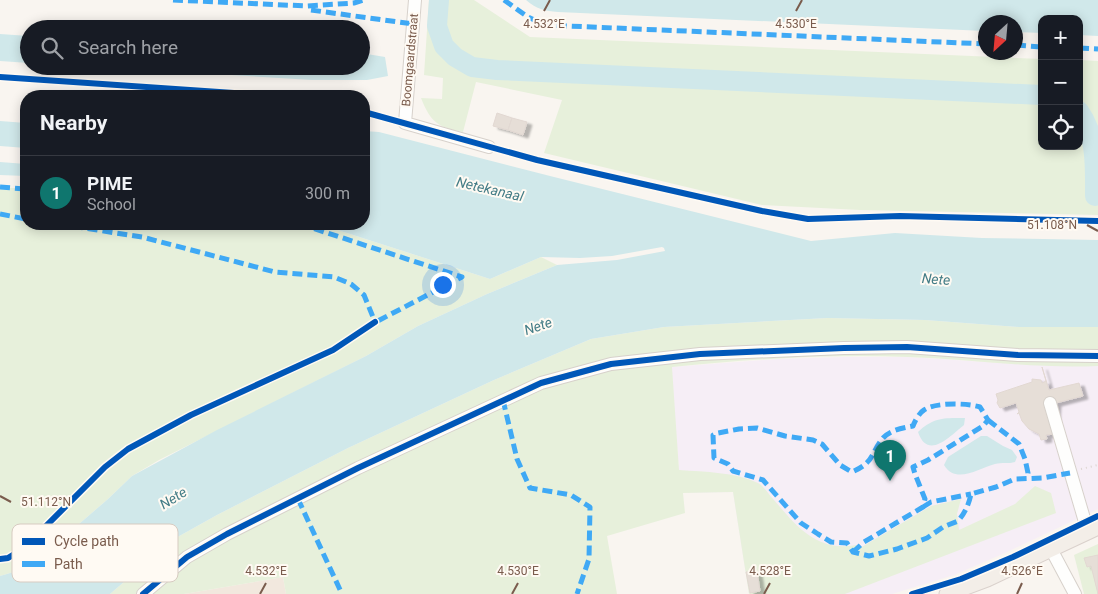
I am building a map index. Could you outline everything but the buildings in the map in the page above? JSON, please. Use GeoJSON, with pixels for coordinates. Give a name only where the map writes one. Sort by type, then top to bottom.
{"type":"FeatureCollection","features":[{"type":"Feature","properties":{"kind":"main road"},"geometry":{"type":"LineString","coordinates":[[947,594],[986,579],[1093,529]]}},
{"type":"Feature","properties":{"kind":"street","name":"Boomgaardstraat"},"geometry":{"type":"LineString","coordinates":[[415,0],[405,123],[489,147]]}},
{"type":"Feature","properties":{"kind":"street"},"geometry":{"type":"LineString","coordinates":[[178,565],[187,557],[227,534],[358,468],[541,384],[611,364],[700,354],[844,348],[907,347],[1018,355],[1098,356]]}},
{"type":"Feature","properties":{"kind":"street"},"geometry":{"type":"LineString","coordinates":[[1050,403],[1069,471],[1093,529]]}},
{"type":"Feature","properties":{"kind":"street"},"geometry":{"type":"LineString","coordinates":[[1052,549],[1075,594]]}},
{"type":"Feature","properties":{"kind":"street"},"geometry":{"type":"LineString","coordinates":[[143,594],[157,582]]}},
{"type":"Feature","properties":{"kind":"path"},"geometry":{"type":"LineString","coordinates":[[1069,471],[1098,466]]}},
{"type":"Feature","properties":{"kind":"shaded area"},"geometry":{"type":"Polygon","coordinates":[[[907,357],[1018,364],[1098,366],[1098,509],[954,575],[892,594],[749,594],[733,492],[683,493],[679,471],[671,367],[779,359],[907,357]]]}},
{"type":"Feature","properties":{"kind":"shaded area"},"geometry":{"type":"Polygon","coordinates":[[[283,577],[286,594],[184,594],[283,577]]]}},
{"type":"Feature","properties":{"kind":"green space"},"geometry":{"type":"Polygon","coordinates":[[[429,0],[474,0],[530,37],[978,56],[978,60],[1038,59],[1038,150],[1083,150],[1083,60],[1098,61],[1098,215],[860,210],[762,205],[544,153],[562,100],[476,82],[463,132],[441,126],[428,113],[421,98],[442,99],[443,78],[424,75],[429,0]]]}},
{"type":"Feature","properties":{"kind":"green space"},"geometry":{"type":"Polygon","coordinates":[[[0,187],[20,189],[20,230],[338,230],[490,279],[541,257],[557,265],[487,294],[418,326],[366,356],[159,460],[132,476],[79,524],[12,524],[12,572],[0,576],[0,187]]]}},
{"type":"Feature","properties":{"kind":"green space"},"geometry":{"type":"Polygon","coordinates":[[[828,318],[925,320],[1019,327],[1098,327],[1098,366],[1074,367],[932,358],[849,356],[760,360],[672,367],[679,470],[730,475],[758,483],[800,528],[819,541],[830,545],[856,545],[860,548],[931,506],[961,499],[957,514],[959,530],[1015,504],[1035,486],[1051,493],[1056,513],[845,594],[749,594],[733,492],[683,493],[685,513],[607,536],[617,594],[286,594],[283,577],[184,594],[110,594],[124,582],[178,582],[178,537],[348,448],[494,380],[591,339],[664,327],[828,318]]]}},
{"type":"Feature","properties":{"kind":"green space"},"geometry":{"type":"Polygon","coordinates":[[[1098,544],[1098,594],[1084,594],[1074,555],[1098,544]]]}},
{"type":"Feature","properties":{"kind":"water"},"geometry":{"type":"Polygon","coordinates":[[[526,0],[1098,0],[1098,36],[1083,35],[1083,15],[1038,15],[1038,33],[1023,32],[1023,15],[978,15],[978,31],[558,12],[533,6],[526,0]]]}},
{"type":"Feature","properties":{"kind":"water"},"geometry":{"type":"Polygon","coordinates":[[[0,34],[20,35],[20,62],[0,61],[0,34]]]}},
{"type":"Feature","properties":{"kind":"water"},"geometry":{"type":"Polygon","coordinates":[[[370,54],[385,57],[388,76],[367,80],[312,80],[231,75],[370,75],[370,54]]]}},
{"type":"Feature","properties":{"kind":"water"},"geometry":{"type":"Polygon","coordinates":[[[0,121],[20,123],[20,148],[0,146],[0,121]]]}},
{"type":"Feature","properties":{"kind":"water"},"geometry":{"type":"Polygon","coordinates":[[[370,131],[379,132],[811,241],[895,233],[982,238],[1098,240],[1098,327],[1019,327],[925,320],[828,318],[664,327],[591,339],[494,380],[348,448],[178,537],[178,524],[79,524],[132,476],[217,430],[366,356],[418,326],[487,294],[557,265],[617,260],[665,251],[662,247],[612,256],[580,258],[541,257],[490,279],[338,230],[370,230],[370,131]]]}},
{"type":"Feature","properties":{"kind":"water"},"geometry":{"type":"Polygon","coordinates":[[[0,162],[20,164],[20,176],[0,175],[0,162]]]}},
{"type":"Feature","properties":{"kind":"water"},"geometry":{"type":"Polygon","coordinates":[[[965,418],[964,425],[939,444],[927,445],[918,432],[929,423],[940,419],[965,418]]]}},
{"type":"Feature","properties":{"kind":"water"},"geometry":{"type":"Polygon","coordinates":[[[981,436],[987,436],[1012,450],[1017,457],[1015,462],[995,464],[961,475],[949,471],[944,465],[948,457],[981,436]]]}},
{"type":"Feature","properties":{"kind":"water"},"geometry":{"type":"Polygon","coordinates":[[[12,572],[12,582],[124,582],[110,594],[0,594],[0,576],[12,572]]]}},
{"type":"Feature","properties":{"kind":"waterway"},"geometry":{"type":"LineString","coordinates":[[439,0],[437,26],[444,46],[455,57],[472,67],[497,70],[1038,95]]}},
{"type":"Feature","properties":{"kind":"waterway"},"geometry":{"type":"LineString","coordinates":[[1083,118],[1089,131],[1094,152],[1095,196]]}},
{"type":"Feature","properties":{"kind":"marked path"},"geometry":{"type":"LineString","coordinates":[[173,0],[307,6],[354,3],[364,0]]}},
{"type":"Feature","properties":{"kind":"marked path"},"geometry":{"type":"LineString","coordinates":[[504,0],[528,17],[545,25],[978,44]]}},
{"type":"Feature","properties":{"kind":"marked path"},"geometry":{"type":"LineString","coordinates":[[311,10],[413,24]]}},
{"type":"Feature","properties":{"kind":"marked path"},"geometry":{"type":"LineString","coordinates":[[1023,46],[1038,47]]}},
{"type":"Feature","properties":{"kind":"marked path"},"geometry":{"type":"LineString","coordinates":[[1083,48],[1098,49]]}},
{"type":"Feature","properties":{"kind":"marked path"},"geometry":{"type":"LineString","coordinates":[[0,187],[20,189]]}},
{"type":"Feature","properties":{"kind":"marked path"},"geometry":{"type":"LineString","coordinates":[[0,214],[20,218]]}},
{"type":"Feature","properties":{"kind":"marked path"},"geometry":{"type":"LineString","coordinates":[[97,230],[142,237],[275,272],[334,277],[351,284],[364,295],[375,322]]}},
{"type":"Feature","properties":{"kind":"marked path"},"geometry":{"type":"LineString","coordinates":[[318,230],[462,277],[372,324]]}},
{"type":"Feature","properties":{"kind":"marked path"},"geometry":{"type":"LineString","coordinates":[[503,400],[517,459],[530,488],[571,495],[590,507],[589,559],[577,594]]}},
{"type":"Feature","properties":{"kind":"marked path"},"geometry":{"type":"LineString","coordinates":[[853,552],[864,542],[923,507],[925,499],[913,467],[928,460],[983,426],[988,420],[980,407],[952,404],[929,407],[919,415],[913,426],[886,435],[865,465],[852,472],[840,465],[822,444],[813,440],[785,436],[757,428],[739,429],[713,435],[714,458],[728,464],[733,471],[763,480],[801,523],[818,534],[831,542],[847,543],[853,552],[869,556],[897,549],[927,538],[943,527],[958,521],[963,515],[971,494],[1015,479],[1042,478],[1070,473]]}},
{"type":"Feature","properties":{"kind":"marked path"},"geometry":{"type":"LineString","coordinates":[[988,420],[1019,444],[1025,459],[1028,473],[1027,478]]}},
{"type":"Feature","properties":{"kind":"marked path"},"geometry":{"type":"LineString","coordinates":[[923,507],[931,502],[971,494]]}},
{"type":"Feature","properties":{"kind":"marked path"},"geometry":{"type":"LineString","coordinates":[[298,499],[342,594]]}},
{"type":"Feature","properties":{"kind":"cycle path"},"geometry":{"type":"LineString","coordinates":[[0,77],[191,90]]}},
{"type":"Feature","properties":{"kind":"cycle path"},"geometry":{"type":"LineString","coordinates":[[370,114],[537,160],[762,211],[808,219],[900,216],[1098,221]]}},
{"type":"Feature","properties":{"kind":"cycle path"},"geometry":{"type":"LineString","coordinates":[[48,524],[105,467],[128,449],[191,415],[333,350],[375,322]]}},
{"type":"Feature","properties":{"kind":"cycle path"},"geometry":{"type":"LineString","coordinates":[[178,565],[187,557],[227,534],[358,468],[541,383],[611,364],[700,354],[844,348],[907,347],[1018,355],[1098,356]]}},
{"type":"Feature","properties":{"kind":"cycle path"},"geometry":{"type":"LineString","coordinates":[[912,594],[961,579],[1013,557],[1098,516]]}},
{"type":"Feature","properties":{"kind":"cycle path"},"geometry":{"type":"LineString","coordinates":[[0,559],[12,556]]}},
{"type":"Feature","properties":{"kind":"cycle path"},"geometry":{"type":"LineString","coordinates":[[143,594],[157,582]]}},
{"type":"Feature","properties":{"kind":"place","name":"PIME"},"geometry":{"type":"Point","coordinates":[890,481]}},
{"type":"Feature","properties":{"kind":"water label","name":"Netekanaal"},"geometry":{"type":"Point","coordinates":[490,189]}},
{"type":"Feature","properties":{"kind":"water label","name":"Nete"},"geometry":{"type":"Point","coordinates":[936,279]}},
{"type":"Feature","properties":{"kind":"water label","name":"Nete"},"geometry":{"type":"Point","coordinates":[538,326]}},
{"type":"Feature","properties":{"kind":"water label","name":"Nete"},"geometry":{"type":"Point","coordinates":[173,498]}}]}
